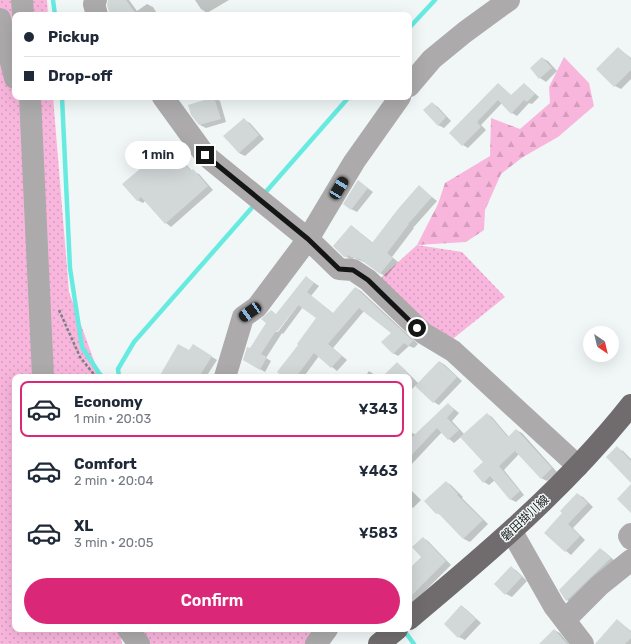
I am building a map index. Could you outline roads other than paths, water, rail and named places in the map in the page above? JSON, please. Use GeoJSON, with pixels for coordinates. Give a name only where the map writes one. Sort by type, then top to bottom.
{"type":"FeatureCollection","features":[{"type":"Feature","properties":{"kind":"main road","name":"磐田掛川線"},"geometry":{"type":"LineString","coordinates":[[412,616],[512,532],[578,466],[608,434],[631,406]]}},
{"type":"Feature","properties":{"kind":"street"},"geometry":{"type":"LineString","coordinates":[[96,0],[94,4],[97,12]]}},
{"type":"Feature","properties":{"kind":"street"},"geometry":{"type":"LineString","coordinates":[[412,82],[432,59],[465,32],[509,0]]}},
{"type":"Feature","properties":{"kind":"street"},"geometry":{"type":"LineString","coordinates":[[0,19],[12,66]]}},
{"type":"Feature","properties":{"kind":"street"},"geometry":{"type":"LineString","coordinates":[[28,100],[43,374]]}},
{"type":"Feature","properties":{"kind":"street"},"geometry":{"type":"LineString","coordinates":[[165,100],[205,155],[308,239],[339,269],[353,270],[368,280],[423,333],[452,350],[578,466]]}},
{"type":"Feature","properties":{"kind":"street"},"geometry":{"type":"LineString","coordinates":[[226,374],[243,317],[257,307],[308,239],[354,162],[398,100]]}},
{"type":"Feature","properties":{"kind":"street"},"geometry":{"type":"LineString","coordinates":[[512,532],[554,606],[583,644]]}},
{"type":"Feature","properties":{"kind":"street"},"geometry":{"type":"LineString","coordinates":[[631,534],[629,536],[631,539]]}},
{"type":"Feature","properties":{"kind":"street"},"geometry":{"type":"LineString","coordinates":[[565,620],[600,585],[631,560]]}},
{"type":"Feature","properties":{"kind":"street"},"geometry":{"type":"LineString","coordinates":[[120,632],[122,644]]}},
{"type":"Feature","properties":{"kind":"street"},"geometry":{"type":"LineString","coordinates":[[130,632],[139,644]]}},
{"type":"Feature","properties":{"kind":"street"},"geometry":{"type":"LineString","coordinates":[[316,644],[325,632]]}},
{"type":"Feature","properties":{"kind":"waterway"},"geometry":{"type":"LineString","coordinates":[[53,0],[55,12]]}},
{"type":"Feature","properties":{"kind":"waterway"},"geometry":{"type":"LineString","coordinates":[[412,25],[435,0]]}},
{"type":"Feature","properties":{"kind":"waterway"},"geometry":{"type":"LineString","coordinates":[[62,100],[70,268],[82,347],[100,374]]}},
{"type":"Feature","properties":{"kind":"waterway"},"geometry":{"type":"LineString","coordinates":[[264,194],[346,100]]}},
{"type":"Feature","properties":{"kind":"waterway"},"geometry":{"type":"LineString","coordinates":[[119,374],[118,369],[134,342],[256,203]]}},
{"type":"Feature","properties":{"kind":"waterway"},"geometry":{"type":"LineString","coordinates":[[405,632],[414,644]]}}]}
